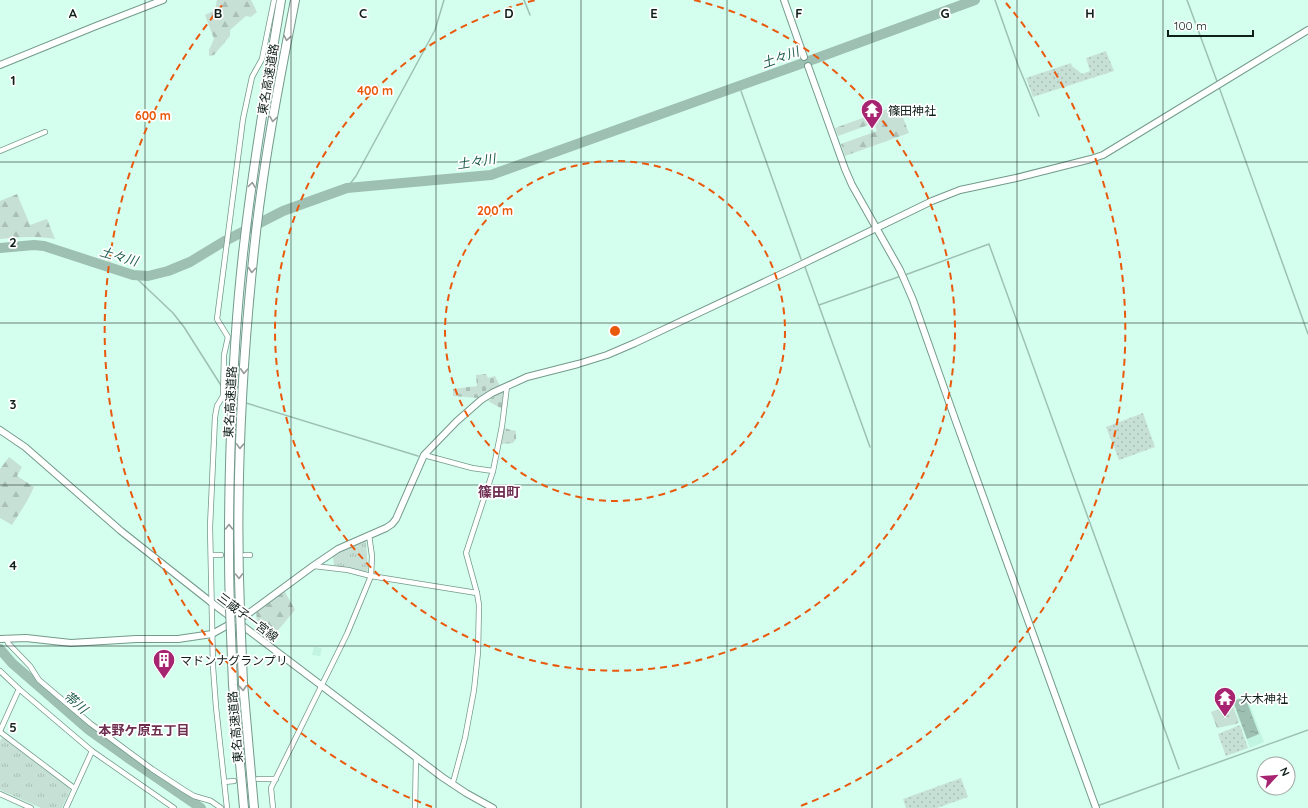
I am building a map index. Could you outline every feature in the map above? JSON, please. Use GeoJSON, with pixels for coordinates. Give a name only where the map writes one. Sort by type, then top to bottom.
{"type":"FeatureCollection","features":[{"type":"Feature","properties":{"kind":"highway","name":"東名高速道路"},"geometry":{"type":"LineString","coordinates":[[244,808],[233,685],[230,608],[229,487],[232,406],[236,334],[245,236],[268,79],[282,0]]}},
{"type":"Feature","properties":{"kind":"highway","name":"東名高速道路"},"geometry":{"type":"LineString","coordinates":[[254,808],[243,683],[240,611],[238,541],[242,407],[256,231],[264,169],[294,0]]}},
{"type":"Feature","properties":{"kind":"street"},"geometry":{"type":"LineString","coordinates":[[0,65],[153,2],[163,0]]}},
{"type":"Feature","properties":{"kind":"street"},"geometry":{"type":"LineString","coordinates":[[226,808],[213,667],[210,528],[215,417],[217,406],[223,396],[224,355],[228,337],[218,319],[243,120],[252,77],[262,59],[274,0]]}},
{"type":"Feature","properties":{"kind":"street"},"geometry":{"type":"LineString","coordinates":[[784,0],[845,169],[852,185],[900,270],[913,300],[1096,808]]}},
{"type":"Feature","properties":{"kind":"street"},"geometry":{"type":"LineString","coordinates":[[3,639],[26,638],[71,643],[136,639],[178,639],[212,634],[248,614],[312,566],[338,549],[392,524],[424,455],[480,400],[527,377],[607,355],[635,343],[932,201],[960,190],[1023,176],[1103,155],[1308,30]]}},
{"type":"Feature","properties":{"kind":"street"},"geometry":{"type":"LineString","coordinates":[[0,151],[45,132]]}},
{"type":"Feature","properties":{"kind":"street"},"geometry":{"type":"LineString","coordinates":[[452,784],[465,738],[474,690],[478,652],[479,605],[466,553],[493,471],[502,426],[507,386]]}},
{"type":"Feature","properties":{"kind":"street","name":"三蔵子一宮線"},"geometry":{"type":"LineString","coordinates":[[0,430],[24,447],[121,531],[212,603],[452,784],[493,808]]}},
{"type":"Feature","properties":{"kind":"street"},"geometry":{"type":"LineString","coordinates":[[424,455],[472,468],[493,471]]}},
{"type":"Feature","properties":{"kind":"street"},"geometry":{"type":"LineString","coordinates":[[273,808],[271,788],[348,634],[371,576],[372,556],[369,535]]}},
{"type":"Feature","properties":{"kind":"street"},"geometry":{"type":"LineString","coordinates":[[211,555],[221,555]]}},
{"type":"Feature","properties":{"kind":"street"},"geometry":{"type":"LineString","coordinates":[[312,566],[348,570],[371,576],[477,593]]}},
{"type":"Feature","properties":{"kind":"street"},"geometry":{"type":"LineString","coordinates":[[3,639],[30,666],[39,680],[86,720],[184,790],[194,796],[211,801],[221,808]]}},
{"type":"Feature","properties":{"kind":"street"},"geometry":{"type":"LineString","coordinates":[[0,671],[92,751],[174,808]]}},
{"type":"Feature","properties":{"kind":"street"},"geometry":{"type":"LineString","coordinates":[[19,689],[0,731],[74,788]]}},
{"type":"Feature","properties":{"kind":"street"},"geometry":{"type":"LineString","coordinates":[[66,808],[92,751]]}},
{"type":"Feature","properties":{"kind":"street"},"geometry":{"type":"LineString","coordinates":[[416,757],[416,808]]}},
{"type":"Feature","properties":{"kind":"street"},"geometry":{"type":"LineString","coordinates":[[258,779],[276,779]]}},
{"type":"Feature","properties":{"kind":"street"},"geometry":{"type":"LineString","coordinates":[[224,782],[234,781]]}},
{"type":"Feature","properties":{"kind":"street"},"geometry":{"type":"LineString","coordinates":[[0,794],[31,808]]}},
{"type":"Feature","properties":{"kind":"shaded area"},"geometry":{"type":"Polygon","coordinates":[[[314,647],[322,648],[320,656],[312,655],[314,647]]]}},
{"type":"Feature","properties":{"kind":"shaded area"},"geometry":{"type":"Polygon","coordinates":[[[1246,695],[1264,742],[1250,748],[1232,701],[1246,695]]]}},
{"type":"Feature","properties":{"kind":"green space"},"geometry":{"type":"Polygon","coordinates":[[[217,0],[251,0],[257,12],[251,17],[246,16],[230,30],[230,36],[214,55],[209,56],[209,50],[214,39],[205,15],[215,10],[217,0]]]}},
{"type":"Feature","properties":{"kind":"green space"},"geometry":{"type":"Polygon","coordinates":[[[1106,51],[1114,71],[1033,97],[1026,78],[1071,63],[1072,66],[1082,74],[1090,71],[1086,58],[1106,51]]]}},
{"type":"Feature","properties":{"kind":"green space","name":"篠田神社"},"geometry":{"type":"Polygon","coordinates":[[[898,105],[909,133],[845,156],[841,144],[877,131],[874,123],[838,136],[835,128],[898,105]]]}},
{"type":"Feature","properties":{"kind":"green space"},"geometry":{"type":"Polygon","coordinates":[[[17,194],[30,225],[47,219],[55,239],[28,237],[0,239],[0,201],[17,194]]]}},
{"type":"Feature","properties":{"kind":"green space"},"geometry":{"type":"Polygon","coordinates":[[[486,374],[488,378],[495,376],[500,386],[478,398],[453,396],[453,389],[477,386],[476,375],[486,374]]]}},
{"type":"Feature","properties":{"kind":"green space"},"geometry":{"type":"Polygon","coordinates":[[[501,391],[504,393],[502,409],[488,401],[501,391]]]}},
{"type":"Feature","properties":{"kind":"green space"},"geometry":{"type":"Polygon","coordinates":[[[1143,413],[1155,447],[1119,460],[1106,427],[1143,413]]]}},
{"type":"Feature","properties":{"kind":"green space"},"geometry":{"type":"Polygon","coordinates":[[[503,428],[516,431],[516,439],[513,443],[500,444],[503,428]]]}},
{"type":"Feature","properties":{"kind":"green space"},"geometry":{"type":"Polygon","coordinates":[[[9,457],[22,467],[17,476],[34,487],[27,502],[12,525],[0,518],[0,469],[9,457]]]}},
{"type":"Feature","properties":{"kind":"green space"},"geometry":{"type":"Polygon","coordinates":[[[365,540],[367,572],[334,566],[333,556],[340,551],[365,540]]]}},
{"type":"Feature","properties":{"kind":"green space"},"geometry":{"type":"Polygon","coordinates":[[[284,590],[295,610],[269,641],[258,633],[256,611],[284,590]]]}},
{"type":"Feature","properties":{"kind":"green space","name":"大木神社"},"geometry":{"type":"Polygon","coordinates":[[[1232,704],[1239,722],[1217,728],[1211,712],[1232,704]]]}},
{"type":"Feature","properties":{"kind":"green space"},"geometry":{"type":"Polygon","coordinates":[[[1240,725],[1248,748],[1226,756],[1218,734],[1240,725]]]}},
{"type":"Feature","properties":{"kind":"green space"},"geometry":{"type":"Polygon","coordinates":[[[4,738],[69,788],[70,790],[62,808],[41,808],[0,790],[0,742],[1,739],[4,738]]]}},
{"type":"Feature","properties":{"kind":"green space"},"geometry":{"type":"Polygon","coordinates":[[[961,778],[968,797],[937,808],[906,808],[903,799],[961,778]]]}},
{"type":"Feature","properties":{"kind":"water"},"geometry":{"type":"Polygon","coordinates":[[[1245,697],[1259,734],[1247,739],[1233,701],[1245,697]]]}},
{"type":"Feature","properties":{"kind":"waterway"},"geometry":{"type":"LineString","coordinates":[[347,188],[356,176],[435,30],[444,0]]}},
{"type":"Feature","properties":{"kind":"waterway"},"geometry":{"type":"LineString","coordinates":[[524,0],[530,15]]}},
{"type":"Feature","properties":{"kind":"waterway","name":"土々川"},"geometry":{"type":"LineString","coordinates":[[0,248],[34,245],[44,246],[133,275],[148,276],[168,271],[190,262],[223,242],[283,211],[347,188],[491,175],[975,0]]}},
{"type":"Feature","properties":{"kind":"waterway"},"geometry":{"type":"LineString","coordinates":[[995,0],[1018,65],[1039,116]]}},
{"type":"Feature","properties":{"kind":"waterway"},"geometry":{"type":"LineString","coordinates":[[1187,0],[1218,84]]}},
{"type":"Feature","properties":{"kind":"waterway"},"geometry":{"type":"LineString","coordinates":[[1219,87],[1308,334]]}},
{"type":"Feature","properties":{"kind":"waterway"},"geometry":{"type":"LineString","coordinates":[[741,91],[801,259]]}},
{"type":"Feature","properties":{"kind":"waterway"},"geometry":{"type":"LineString","coordinates":[[905,275],[989,244],[1179,769]]}},
{"type":"Feature","properties":{"kind":"waterway"},"geometry":{"type":"LineString","coordinates":[[805,267],[870,447]]}},
{"type":"Feature","properties":{"kind":"waterway"},"geometry":{"type":"LineString","coordinates":[[133,275],[173,313],[184,327],[222,387]]}},
{"type":"Feature","properties":{"kind":"waterway"},"geometry":{"type":"LineString","coordinates":[[819,305],[901,276]]}},
{"type":"Feature","properties":{"kind":"waterway"},"geometry":{"type":"LineString","coordinates":[[246,403],[418,456]]}},
{"type":"Feature","properties":{"kind":"waterway","name":"帯川"},"geometry":{"type":"LineString","coordinates":[[0,649],[12,663],[89,730],[201,808]]}},
{"type":"Feature","properties":{"kind":"waterway"},"geometry":{"type":"LineString","coordinates":[[1097,806],[1308,730]]}},
{"type":"Feature","properties":{"kind":"place","name":"篠田神社"},"geometry":{"type":"Point","coordinates":[872,130]}},
{"type":"Feature","properties":{"kind":"place","name":"マドンナグランプリ"},"geometry":{"type":"Point","coordinates":[164,680]}},
{"type":"Feature","properties":{"kind":"place","name":"大木神社"},"geometry":{"type":"Point","coordinates":[1225,718]}},
{"type":"Feature","properties":{"kind":"district","name":"篠田町"},"geometry":{"type":"Point","coordinates":[499,492]}},
{"type":"Feature","properties":{"kind":"district","name":"本野ケ原五丁目"},"geometry":{"type":"Point","coordinates":[144,730]}}]}
